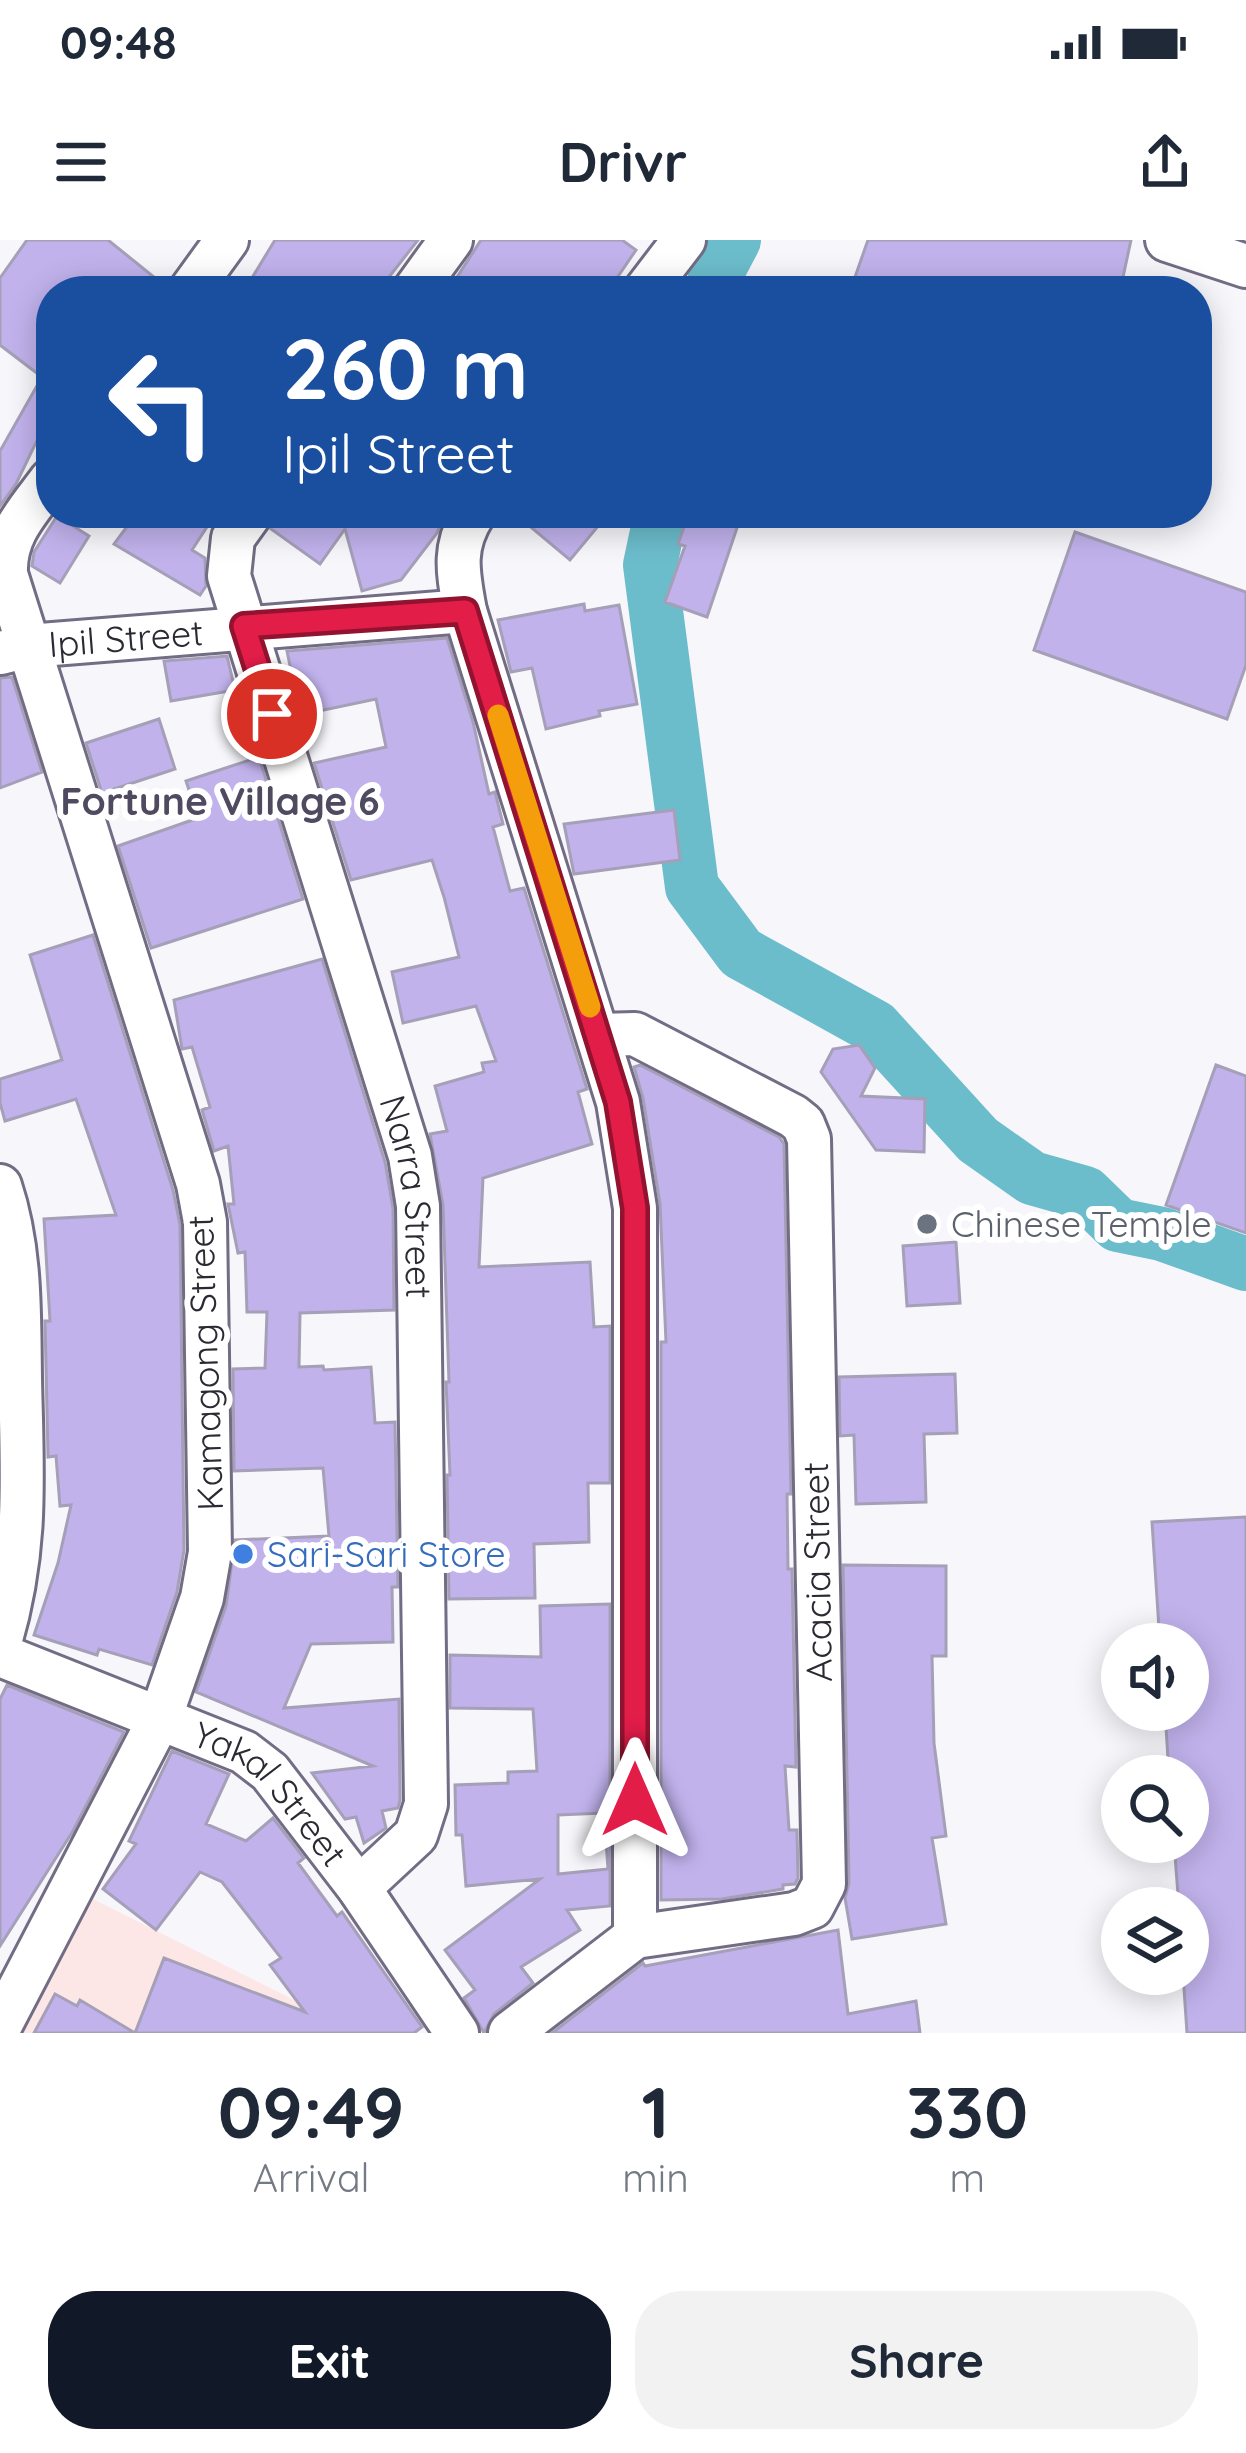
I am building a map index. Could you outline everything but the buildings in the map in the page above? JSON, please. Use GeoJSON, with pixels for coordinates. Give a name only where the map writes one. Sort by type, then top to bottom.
{"type":"FeatureCollection","features":[{"type":"Feature","properties":{"kind":"street"},"geometry":{"type":"LineString","coordinates":[[201,276],[227,240]]}},
{"type":"Feature","properties":{"kind":"street"},"geometry":{"type":"LineString","coordinates":[[425,276],[451,240]]}},
{"type":"Feature","properties":{"kind":"street"},"geometry":{"type":"LineString","coordinates":[[656,276],[684,240]]}},
{"type":"Feature","properties":{"kind":"street"},"geometry":{"type":"LineString","coordinates":[[1167,240],[1246,266]]}},
{"type":"Feature","properties":{"kind":"street","name":"Kamagong Street"},"geometry":{"type":"LineString","coordinates":[[0,2026],[161,1716],[208,1575],[205,1222],[188,1150],[14,650],[5,553],[13,531],[36,500]]}},
{"type":"Feature","properties":{"kind":"street","name":"Narra Street"},"geometry":{"type":"LineString","coordinates":[[240,528],[233,538],[229,576],[401,1125],[418,1206],[426,1804],[416,1835],[359,1888]]}},
{"type":"Feature","properties":{"kind":"street"},"geometry":{"type":"LineString","coordinates":[[465,528],[455,560],[465,611],[599,1035],[618,1102],[635,1208],[635,1937]]}},
{"type":"Feature","properties":{"kind":"street","name":"Ipil Street"},"geometry":{"type":"LineString","coordinates":[[14,650],[244,626],[465,611]]}},
{"type":"Feature","properties":{"kind":"street","name":"Acacia Street"},"geometry":{"type":"LineString","coordinates":[[510,2033],[635,1937],[794,1914],[812,1907],[824,1884],[809,1139],[803,1124],[793,1116],[635,1034],[599,1035]]}},
{"type":"Feature","properties":{"kind":"street"},"geometry":{"type":"LineString","coordinates":[[0,1186],[18,1261],[23,1533],[16,1590],[0,1643]]}},
{"type":"Feature","properties":{"kind":"street","name":"Yakal Street"},"geometry":{"type":"LineString","coordinates":[[0,1655],[244,1752],[269,1772],[359,1888],[457,2033]]}},
{"type":"Feature","properties":{"kind":"shaded area"},"geometry":{"type":"Polygon","coordinates":[[[85,1895],[306,2006],[352,2033],[15,2033],[85,1895]]]}},
{"type":"Feature","properties":{"kind":"waterway"},"geometry":{"type":"LineString","coordinates":[[715,276],[734,240]]}},
{"type":"Feature","properties":{"kind":"waterway"},"geometry":{"type":"LineString","coordinates":[[658,528],[650,565],[692,887],[741,953],[875,1027],[978,1140],[1032,1178],[1085,1193],[1118,1225],[1162,1234],[1246,1264]]}},
{"type":"Feature","properties":{"kind":"slow traffic"},"geometry":{"type":"LineString","coordinates":[[498,715],[590,1007]]}},
{"type":"Feature","properties":{"kind":"place","name":"Chinese Temple"},"geometry":{"type":"Point","coordinates":[927,1224]}},
{"type":"Feature","properties":{"kind":"place","name":"Sari-Sari Store"},"geometry":{"type":"Point","coordinates":[243,1554]}},
{"type":"Feature","properties":{"kind":"district","name":"Fortune Village 6"},"geometry":{"type":"Point","coordinates":[220,801]}},
{"type":"Feature","properties":{"kind":"route"},"geometry":{"type":"LineString","coordinates":[[272,714],[244,626],[465,611],[599,1035],[618,1102],[635,1208],[635,1800]]}}]}
